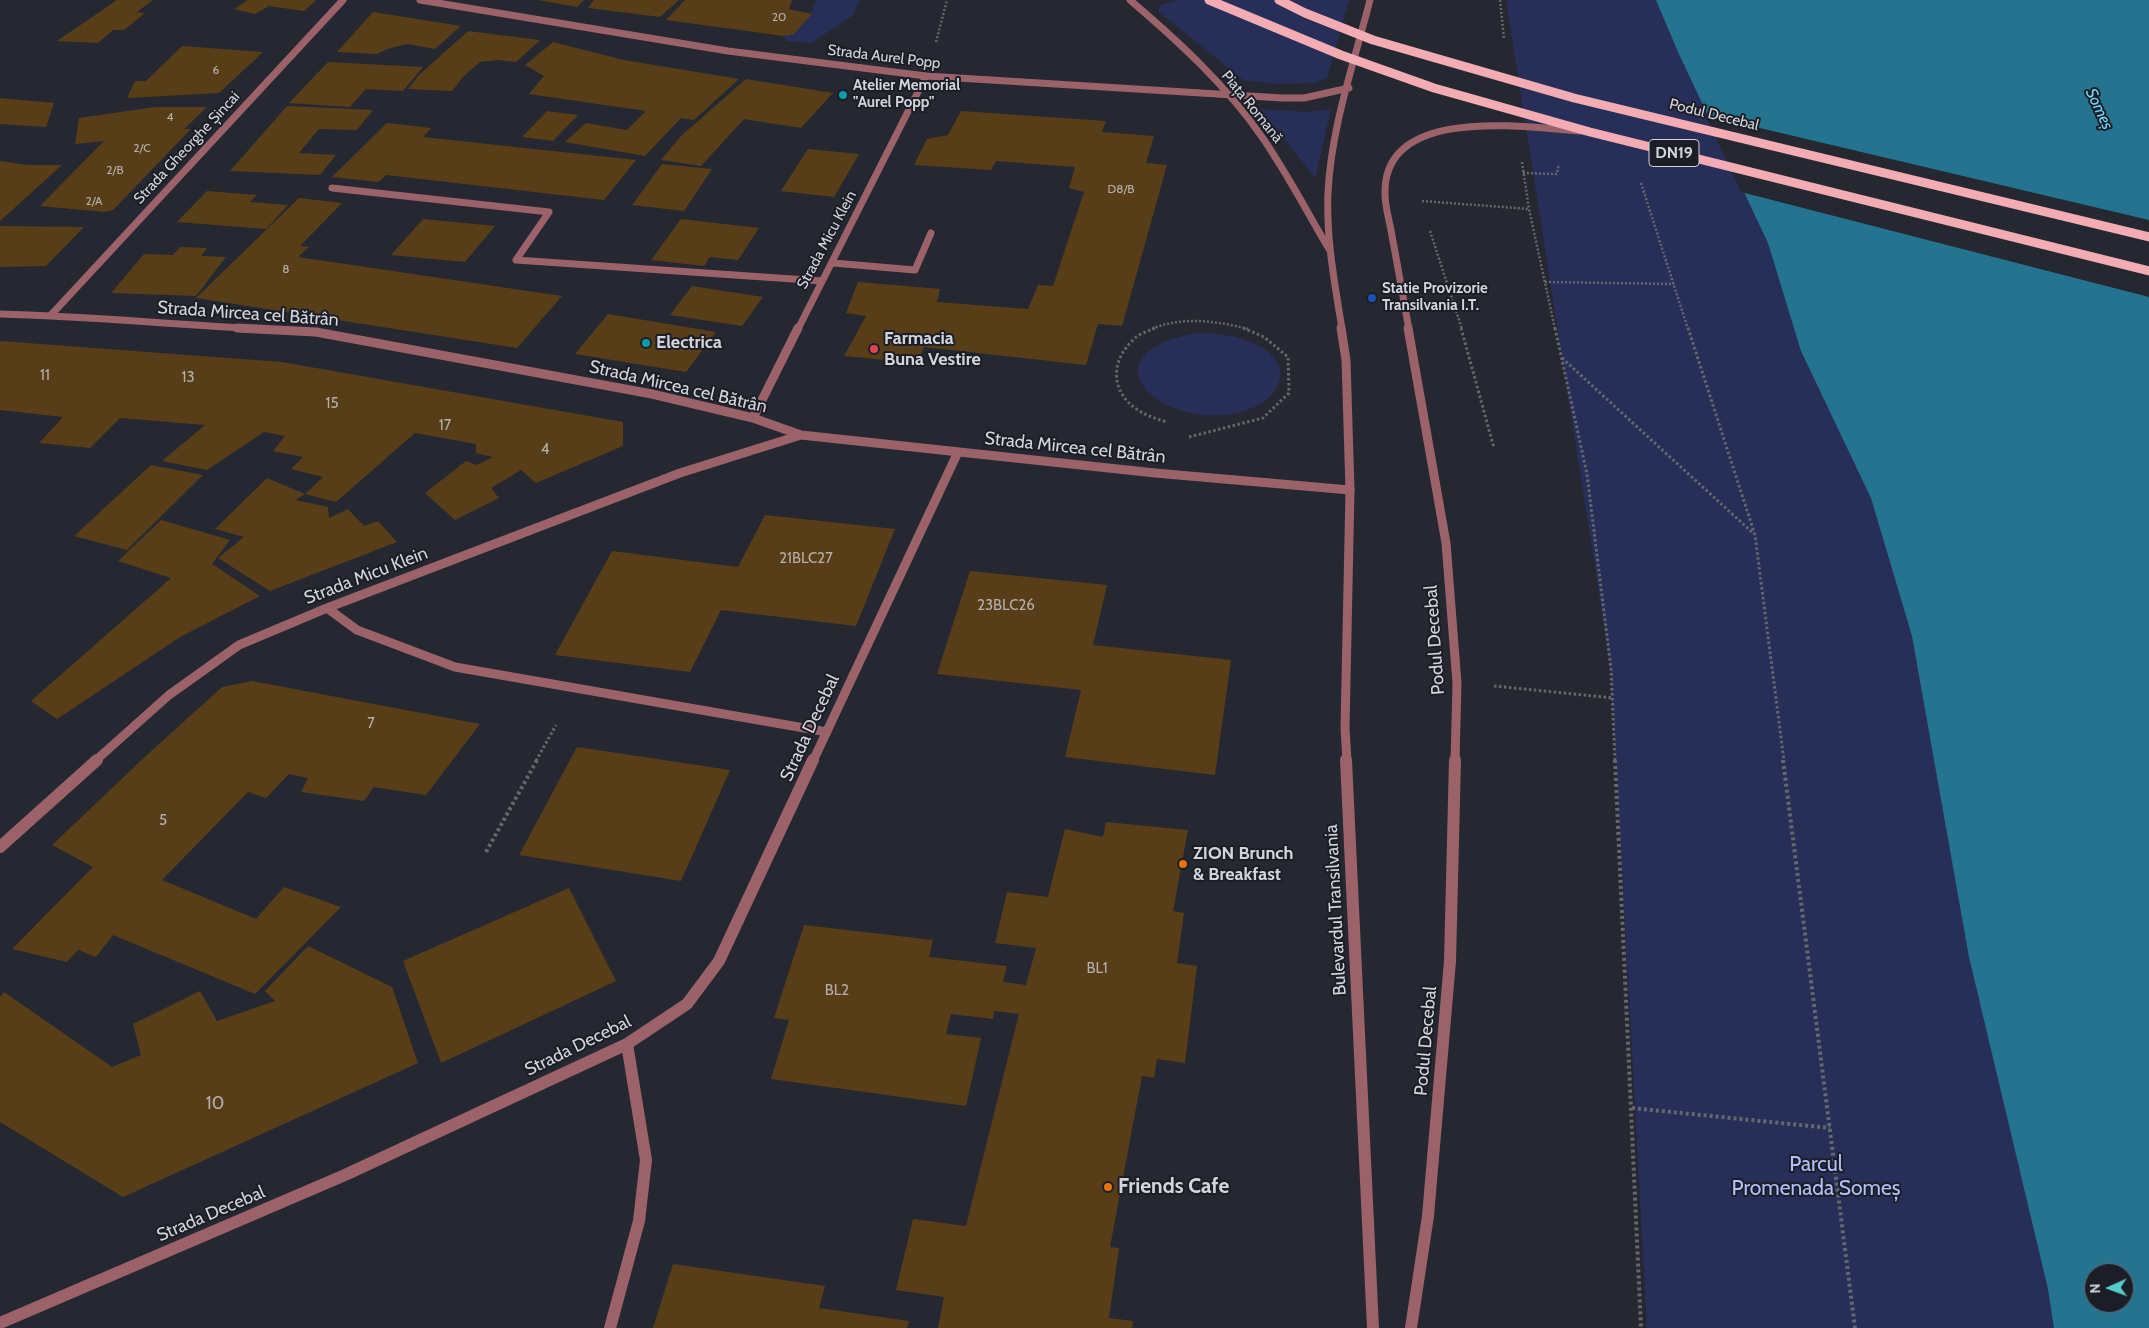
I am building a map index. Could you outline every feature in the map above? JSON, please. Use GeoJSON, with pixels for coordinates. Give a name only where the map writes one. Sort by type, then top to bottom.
{"type":"FeatureCollection","features":[{"type":"Feature","properties":{"kind":"main road","name":"Podul Decebal"},"geometry":{"type":"LineString","coordinates":[[1209,0],[1341,55],[1434,88],[1590,132],[2149,271]]}},
{"type":"Feature","properties":{"kind":"main road","name":"Podul Decebal"},"geometry":{"type":"LineString","coordinates":[[1279,0],[1305,13],[1373,40],[1574,98],[2149,237]]}},
{"type":"Feature","properties":{"kind":"street","name":"Strada Gheorghe Șincai"},"geometry":{"type":"LineString","coordinates":[[51,315],[343,0]]}},
{"type":"Feature","properties":{"kind":"street","name":"Strada Aurel Popp"},"geometry":{"type":"LineString","coordinates":[[420,0],[728,51],[926,76],[1304,98],[1349,88]]}},
{"type":"Feature","properties":{"kind":"street","name":"Piața Romană"},"geometry":{"type":"LineString","coordinates":[[1130,0],[1164,29],[1227,94],[1262,136],[1330,250]]}},
{"type":"Feature","properties":{"kind":"street","name":"Piața Romană"},"geometry":{"type":"LineString","coordinates":[[1350,490],[1346,360],[1330,250],[1328,193],[1336,133],[1370,0]]}},
{"type":"Feature","properties":{"kind":"street","name":"Strada Micu Klein"},"geometry":{"type":"LineString","coordinates":[[753,418],[926,76]]}},
{"type":"Feature","properties":{"kind":"street","name":"Podul Decebal"},"geometry":{"type":"LineString","coordinates":[[1411,1328],[1428,1216],[1450,961],[1456,683],[1446,542],[1385,194],[1394,158],[1422,136],[1489,125],[1590,132]]}},
{"type":"Feature","properties":{"kind":"street"},"geometry":{"type":"LineString","coordinates":[[332,188],[549,212],[516,260],[822,282]]}},
{"type":"Feature","properties":{"kind":"street"},"geometry":{"type":"LineString","coordinates":[[833,263],[915,270],[931,233]]}},
{"type":"Feature","properties":{"kind":"street","name":"Strada Mircea cel Bătrân"},"geometry":{"type":"LineString","coordinates":[[0,314],[51,315],[171,325],[316,332],[652,394],[753,418],[801,435],[1350,490]]}},
{"type":"Feature","properties":{"kind":"street","name":"Strada Micu Klein"},"geometry":{"type":"LineString","coordinates":[[0,847],[169,695],[239,645],[327,608],[680,474],[801,435]]}},
{"type":"Feature","properties":{"kind":"street","name":"Strada Decebal"},"geometry":{"type":"LineString","coordinates":[[0,1323],[345,1175],[627,1044],[687,1004],[719,961],[958,452]]}},
{"type":"Feature","properties":{"kind":"street","name":"Bulevardul Transilvania"},"geometry":{"type":"LineString","coordinates":[[1350,490],[1345,728],[1373,1328]]}},
{"type":"Feature","properties":{"kind":"street"},"geometry":{"type":"LineString","coordinates":[[327,608],[356,630],[455,667],[827,732]]}},
{"type":"Feature","properties":{"kind":"street"},"geometry":{"type":"LineString","coordinates":[[610,1328],[639,1221],[646,1160],[627,1044]]}},
{"type":"Feature","properties":{"kind":"path"},"geometry":{"type":"LineString","coordinates":[[936,44],[947,0]]}},
{"type":"Feature","properties":{"kind":"path"},"geometry":{"type":"LineString","coordinates":[[1500,0],[1504,43]]}},
{"type":"Feature","properties":{"kind":"path"},"geometry":{"type":"LineString","coordinates":[[1520,154],[1529,209],[1587,474],[1611,669],[1641,1328]]}},
{"type":"Feature","properties":{"kind":"path"},"geometry":{"type":"LineString","coordinates":[[1641,182],[1755,535],[1855,1328]]}},
{"type":"Feature","properties":{"kind":"path"},"geometry":{"type":"LineString","coordinates":[[1423,210],[1420,201],[1529,209]]}},
{"type":"Feature","properties":{"kind":"path"},"geometry":{"type":"LineString","coordinates":[[1429,228],[1471,358],[1494,448]]}},
{"type":"Feature","properties":{"kind":"path"},"geometry":{"type":"LineString","coordinates":[[1545,282],[1674,284]]}},
{"type":"Feature","properties":{"kind":"path"},"geometry":{"type":"LineString","coordinates":[[1168,422],[1140,411],[1120,394],[1114,380],[1119,352],[1138,336],[1166,324],[1191,322],[1232,325],[1264,337],[1288,357],[1289,393],[1263,418],[1215,432],[1180,439]]}},
{"type":"Feature","properties":{"kind":"path"},"geometry":{"type":"LineString","coordinates":[[1562,358],[1755,535]]}},
{"type":"Feature","properties":{"kind":"path"},"geometry":{"type":"LineString","coordinates":[[1456,683],[1613,698]]}},
{"type":"Feature","properties":{"kind":"path"},"geometry":{"type":"LineString","coordinates":[[486,852],[556,725]]}},
{"type":"Feature","properties":{"kind":"path"},"geometry":{"type":"LineString","coordinates":[[1632,1108],[1830,1128]]}},
{"type":"Feature","properties":{"kind":"green space"},"geometry":{"type":"Polygon","coordinates":[[[816,0],[860,0],[852,16],[811,43],[787,41],[784,36],[800,28],[811,12],[816,0]]]}},
{"type":"Feature","properties":{"kind":"green space"},"geometry":{"type":"Polygon","coordinates":[[[1180,0],[1349,0],[1327,78],[1313,83],[1277,84],[1243,80],[1158,11],[1160,5],[1180,0]]]}},
{"type":"Feature","properties":{"kind":"green space","name":"Parcul Promenada Someș"},"geometry":{"type":"Polygon","coordinates":[[[1506,0],[2149,0],[2149,1328],[1647,1328],[1611,669],[1506,0]]]}},
{"type":"Feature","properties":{"kind":"green space"},"geometry":{"type":"Polygon","coordinates":[[[1257,109],[1309,112],[1331,109],[1315,178],[1281,134],[1257,109]]]}},
{"type":"Feature","properties":{"kind":"green space"},"geometry":{"type":"Polygon","coordinates":[[[1196,333],[1234,337],[1255,344],[1268,352],[1276,360],[1280,370],[1280,379],[1276,389],[1260,404],[1247,410],[1217,415],[1189,413],[1165,404],[1147,390],[1138,375],[1142,359],[1160,344],[1196,333]]]}},
{"type":"Feature","properties":{"kind":"water","name":"Someș"},"geometry":{"type":"Polygon","coordinates":[[[1656,0],[2149,0],[2149,1328],[2054,1328],[2048,1289],[1969,957],[1912,636],[1871,498],[1801,351],[1768,243],[1678,52],[1656,0]]]}},
{"type":"Feature","properties":{"kind":"pier"},"geometry":{"type":"Polygon","coordinates":[[[1705,115],[2149,220],[2149,297],[1741,192],[1705,115]]]}},
{"type":"Feature","properties":{"kind":"building"},"geometry":{"type":"Polygon","coordinates":[[[117,0],[153,0],[137,12],[145,13],[124,30],[113,30],[98,43],[57,41],[117,0]]]}},
{"type":"Feature","properties":{"kind":"building"},"geometry":{"type":"Polygon","coordinates":[[[248,0],[316,0],[304,11],[269,6],[255,14],[234,9],[248,0]]]}},
{"type":"Feature","properties":{"kind":"building"},"geometry":{"type":"Polygon","coordinates":[[[538,0],[584,0],[577,7],[538,0]]]}},
{"type":"Feature","properties":{"kind":"building"},"geometry":{"type":"Polygon","coordinates":[[[594,0],[679,0],[660,17],[588,8],[594,0]]]}},
{"type":"Feature","properties":{"kind":"building"},"geometry":{"type":"Polygon","coordinates":[[[685,0],[792,0],[789,9],[812,14],[794,34],[784,36],[666,20],[685,0]]]}},
{"type":"Feature","properties":{"kind":"building"},"geometry":{"type":"Polygon","coordinates":[[[373,12],[461,26],[435,49],[407,44],[387,49],[377,54],[337,52],[373,12]]]}},
{"type":"Feature","properties":{"kind":"building"},"geometry":{"type":"Polygon","coordinates":[[[468,31],[540,40],[516,62],[498,60],[480,62],[463,77],[452,91],[408,89],[419,75],[468,31]]]}},
{"type":"Feature","properties":{"kind":"building"},"geometry":{"type":"Polygon","coordinates":[[[553,42],[624,60],[739,79],[694,120],[681,118],[645,156],[565,142],[586,123],[627,130],[646,111],[529,94],[544,76],[525,65],[553,42]]]}},
{"type":"Feature","properties":{"kind":"building"},"geometry":{"type":"Polygon","coordinates":[[[182,46],[263,52],[219,93],[127,98],[135,81],[146,81],[182,46]]]}},
{"type":"Feature","properties":{"kind":"building"},"geometry":{"type":"Polygon","coordinates":[[[328,62],[423,67],[403,91],[366,89],[350,107],[289,103],[328,62]]]}},
{"type":"Feature","properties":{"kind":"building"},"geometry":{"type":"Polygon","coordinates":[[[746,79],[833,93],[801,128],[744,119],[701,166],[661,160],[682,135],[746,79]]]}},
{"type":"Feature","properties":{"kind":"building"},"geometry":{"type":"Polygon","coordinates":[[[0,98],[54,103],[46,127],[0,124],[0,98]]]}},
{"type":"Feature","properties":{"kind":"building"},"geometry":{"type":"Polygon","coordinates":[[[287,106],[373,110],[357,130],[319,129],[299,153],[336,155],[320,175],[230,171],[287,106]]]}},
{"type":"Feature","properties":{"kind":"building"},"geometry":{"type":"Polygon","coordinates":[[[155,107],[207,107],[184,129],[191,129],[113,210],[105,212],[40,206],[104,141],[75,144],[79,118],[155,107]]]}},
{"type":"Feature","properties":{"kind":"building"},"geometry":{"type":"Polygon","coordinates":[[[547,111],[578,115],[553,141],[522,137],[547,111]]]}},
{"type":"Feature","properties":{"kind":"building"},"geometry":{"type":"Polygon","coordinates":[[[961,111],[1106,121],[1102,132],[1154,136],[1146,163],[1167,165],[1122,326],[1098,324],[1086,365],[924,347],[917,363],[844,356],[866,316],[846,313],[858,282],[940,289],[937,302],[1028,309],[1038,285],[1053,286],[1084,192],[1069,188],[1075,167],[996,161],[991,170],[914,165],[927,139],[948,135],[961,111]]]}},
{"type":"Feature","properties":{"kind":"building"},"geometry":{"type":"Polygon","coordinates":[[[387,123],[431,128],[423,137],[636,160],[604,200],[386,175],[379,182],[332,177],[387,123]]]}},
{"type":"Feature","properties":{"kind":"building"},"geometry":{"type":"Polygon","coordinates":[[[808,149],[859,154],[834,197],[781,191],[808,149]]]}},
{"type":"Feature","properties":{"kind":"building"},"geometry":{"type":"Polygon","coordinates":[[[0,161],[26,165],[62,165],[0,221],[0,161]]]}},
{"type":"Feature","properties":{"kind":"building"},"geometry":{"type":"Polygon","coordinates":[[[662,164],[712,169],[684,211],[632,205],[662,164]]]}},
{"type":"Feature","properties":{"kind":"building"},"geometry":{"type":"Polygon","coordinates":[[[207,191],[257,195],[250,202],[288,205],[266,229],[177,222],[207,191]]]}},
{"type":"Feature","properties":{"kind":"building"},"geometry":{"type":"Polygon","coordinates":[[[299,198],[342,203],[300,246],[309,247],[298,257],[562,296],[517,348],[196,298],[299,198]]]}},
{"type":"Feature","properties":{"kind":"building"},"geometry":{"type":"Polygon","coordinates":[[[423,219],[495,226],[465,262],[391,255],[423,219]]]}},
{"type":"Feature","properties":{"kind":"building"},"geometry":{"type":"Polygon","coordinates":[[[681,219],[759,228],[738,260],[710,257],[704,266],[651,260],[681,219]]]}},
{"type":"Feature","properties":{"kind":"building"},"geometry":{"type":"Polygon","coordinates":[[[0,226],[84,227],[46,266],[0,267],[0,226]]]}},
{"type":"Feature","properties":{"kind":"building"},"geometry":{"type":"Polygon","coordinates":[[[180,247],[207,248],[201,256],[226,257],[196,296],[111,293],[144,254],[173,255],[180,247]]]}},
{"type":"Feature","properties":{"kind":"building"},"geometry":{"type":"Polygon","coordinates":[[[692,286],[763,297],[742,326],[670,315],[692,286]]]}},
{"type":"Feature","properties":{"kind":"building","name":"Electrica"},"geometry":{"type":"Polygon","coordinates":[[[608,314],[716,332],[686,372],[575,354],[608,314]]]}},
{"type":"Feature","properties":{"kind":"building"},"geometry":{"type":"Polygon","coordinates":[[[0,341],[282,362],[623,422],[623,446],[536,483],[521,470],[491,488],[499,498],[455,520],[425,493],[466,461],[477,465],[493,457],[476,453],[476,444],[415,433],[336,502],[305,494],[323,477],[291,469],[303,457],[273,451],[285,436],[264,432],[207,470],[162,461],[205,425],[120,418],[90,448],[39,443],[63,417],[0,410],[0,341]]]}},
{"type":"Feature","properties":{"kind":"building"},"geometry":{"type":"Polygon","coordinates":[[[151,465],[203,475],[127,550],[74,536],[151,465]]]}},
{"type":"Feature","properties":{"kind":"building"},"geometry":{"type":"Polygon","coordinates":[[[267,478],[305,494],[295,500],[328,507],[329,518],[348,509],[364,526],[378,521],[397,542],[270,591],[218,558],[244,537],[215,529],[267,478]]]}},
{"type":"Feature","properties":{"kind":"building"},"geometry":{"type":"Polygon","coordinates":[[[765,515],[895,529],[856,626],[721,610],[690,672],[555,655],[612,551],[738,567],[765,515]]]}},
{"type":"Feature","properties":{"kind":"building"},"geometry":{"type":"Polygon","coordinates":[[[161,520],[230,540],[212,564],[260,596],[180,637],[57,719],[31,701],[171,578],[118,561],[161,520]]]}},
{"type":"Feature","properties":{"kind":"building"},"geometry":{"type":"Polygon","coordinates":[[[970,571],[1107,585],[1093,645],[1231,660],[1215,775],[1065,757],[1081,690],[937,674],[970,571]]]}},
{"type":"Feature","properties":{"kind":"building"},"geometry":{"type":"Polygon","coordinates":[[[252,681],[480,724],[426,795],[374,787],[364,801],[301,792],[308,778],[289,774],[266,798],[248,792],[162,880],[256,919],[284,887],[341,907],[255,994],[113,935],[96,957],[78,950],[67,962],[12,949],[93,867],[52,845],[222,687],[252,681]]]}},
{"type":"Feature","properties":{"kind":"building"},"geometry":{"type":"Polygon","coordinates":[[[577,747],[730,770],[681,881],[519,855],[577,747]]]}},
{"type":"Feature","properties":{"kind":"building"},"geometry":{"type":"Polygon","coordinates":[[[1106,822],[1188,830],[1173,911],[1184,913],[1177,963],[1197,966],[1185,1063],[1157,1059],[1154,1078],[1142,1076],[1110,1247],[1119,1248],[1109,1318],[1133,1321],[1132,1328],[938,1328],[944,1297],[896,1290],[913,1219],[966,1226],[1019,1014],[994,1011],[993,1019],[951,1014],[946,1034],[981,1038],[966,1106],[771,1079],[789,1020],[774,1018],[804,925],[933,940],[929,957],[1007,966],[1003,982],[1026,985],[1036,948],[995,943],[1007,892],[1048,897],[1065,829],[1103,837],[1106,822]]]}},
{"type":"Feature","properties":{"kind":"building"},"geometry":{"type":"Polygon","coordinates":[[[569,888],[616,981],[441,1063],[403,961],[569,888]]]}},
{"type":"Feature","properties":{"kind":"building"},"geometry":{"type":"Polygon","coordinates":[[[308,946],[392,987],[418,1063],[123,1197],[0,1122],[0,997],[4,992],[112,1067],[141,1055],[133,1024],[200,991],[217,1021],[275,1001],[265,991],[308,946]]]}},
{"type":"Feature","properties":{"kind":"building"},"geometry":{"type":"Polygon","coordinates":[[[673,1264],[825,1286],[819,1308],[909,1321],[907,1328],[653,1328],[673,1264]]]}},
{"type":"Feature","properties":{"kind":"place","name":"Atelier Memorial \"Aurel Popp\""},"geometry":{"type":"Point","coordinates":[843,95]}},
{"type":"Feature","properties":{"kind":"place","name":"Statie Provizorie Transilvania I.T."},"geometry":{"type":"Point","coordinates":[1372,298]}},
{"type":"Feature","properties":{"kind":"place","name":"Electrica"},"geometry":{"type":"Point","coordinates":[646,343]}},
{"type":"Feature","properties":{"kind":"place","name":"Farmacia Buna Vestire"},"geometry":{"type":"Point","coordinates":[874,349]}},
{"type":"Feature","properties":{"kind":"place","name":"ZION Brunch & Breakfast"},"geometry":{"type":"Point","coordinates":[1183,864]}},
{"type":"Feature","properties":{"kind":"place","name":"Friends Cafe"},"geometry":{"type":"Point","coordinates":[1108,1187]}}]}
